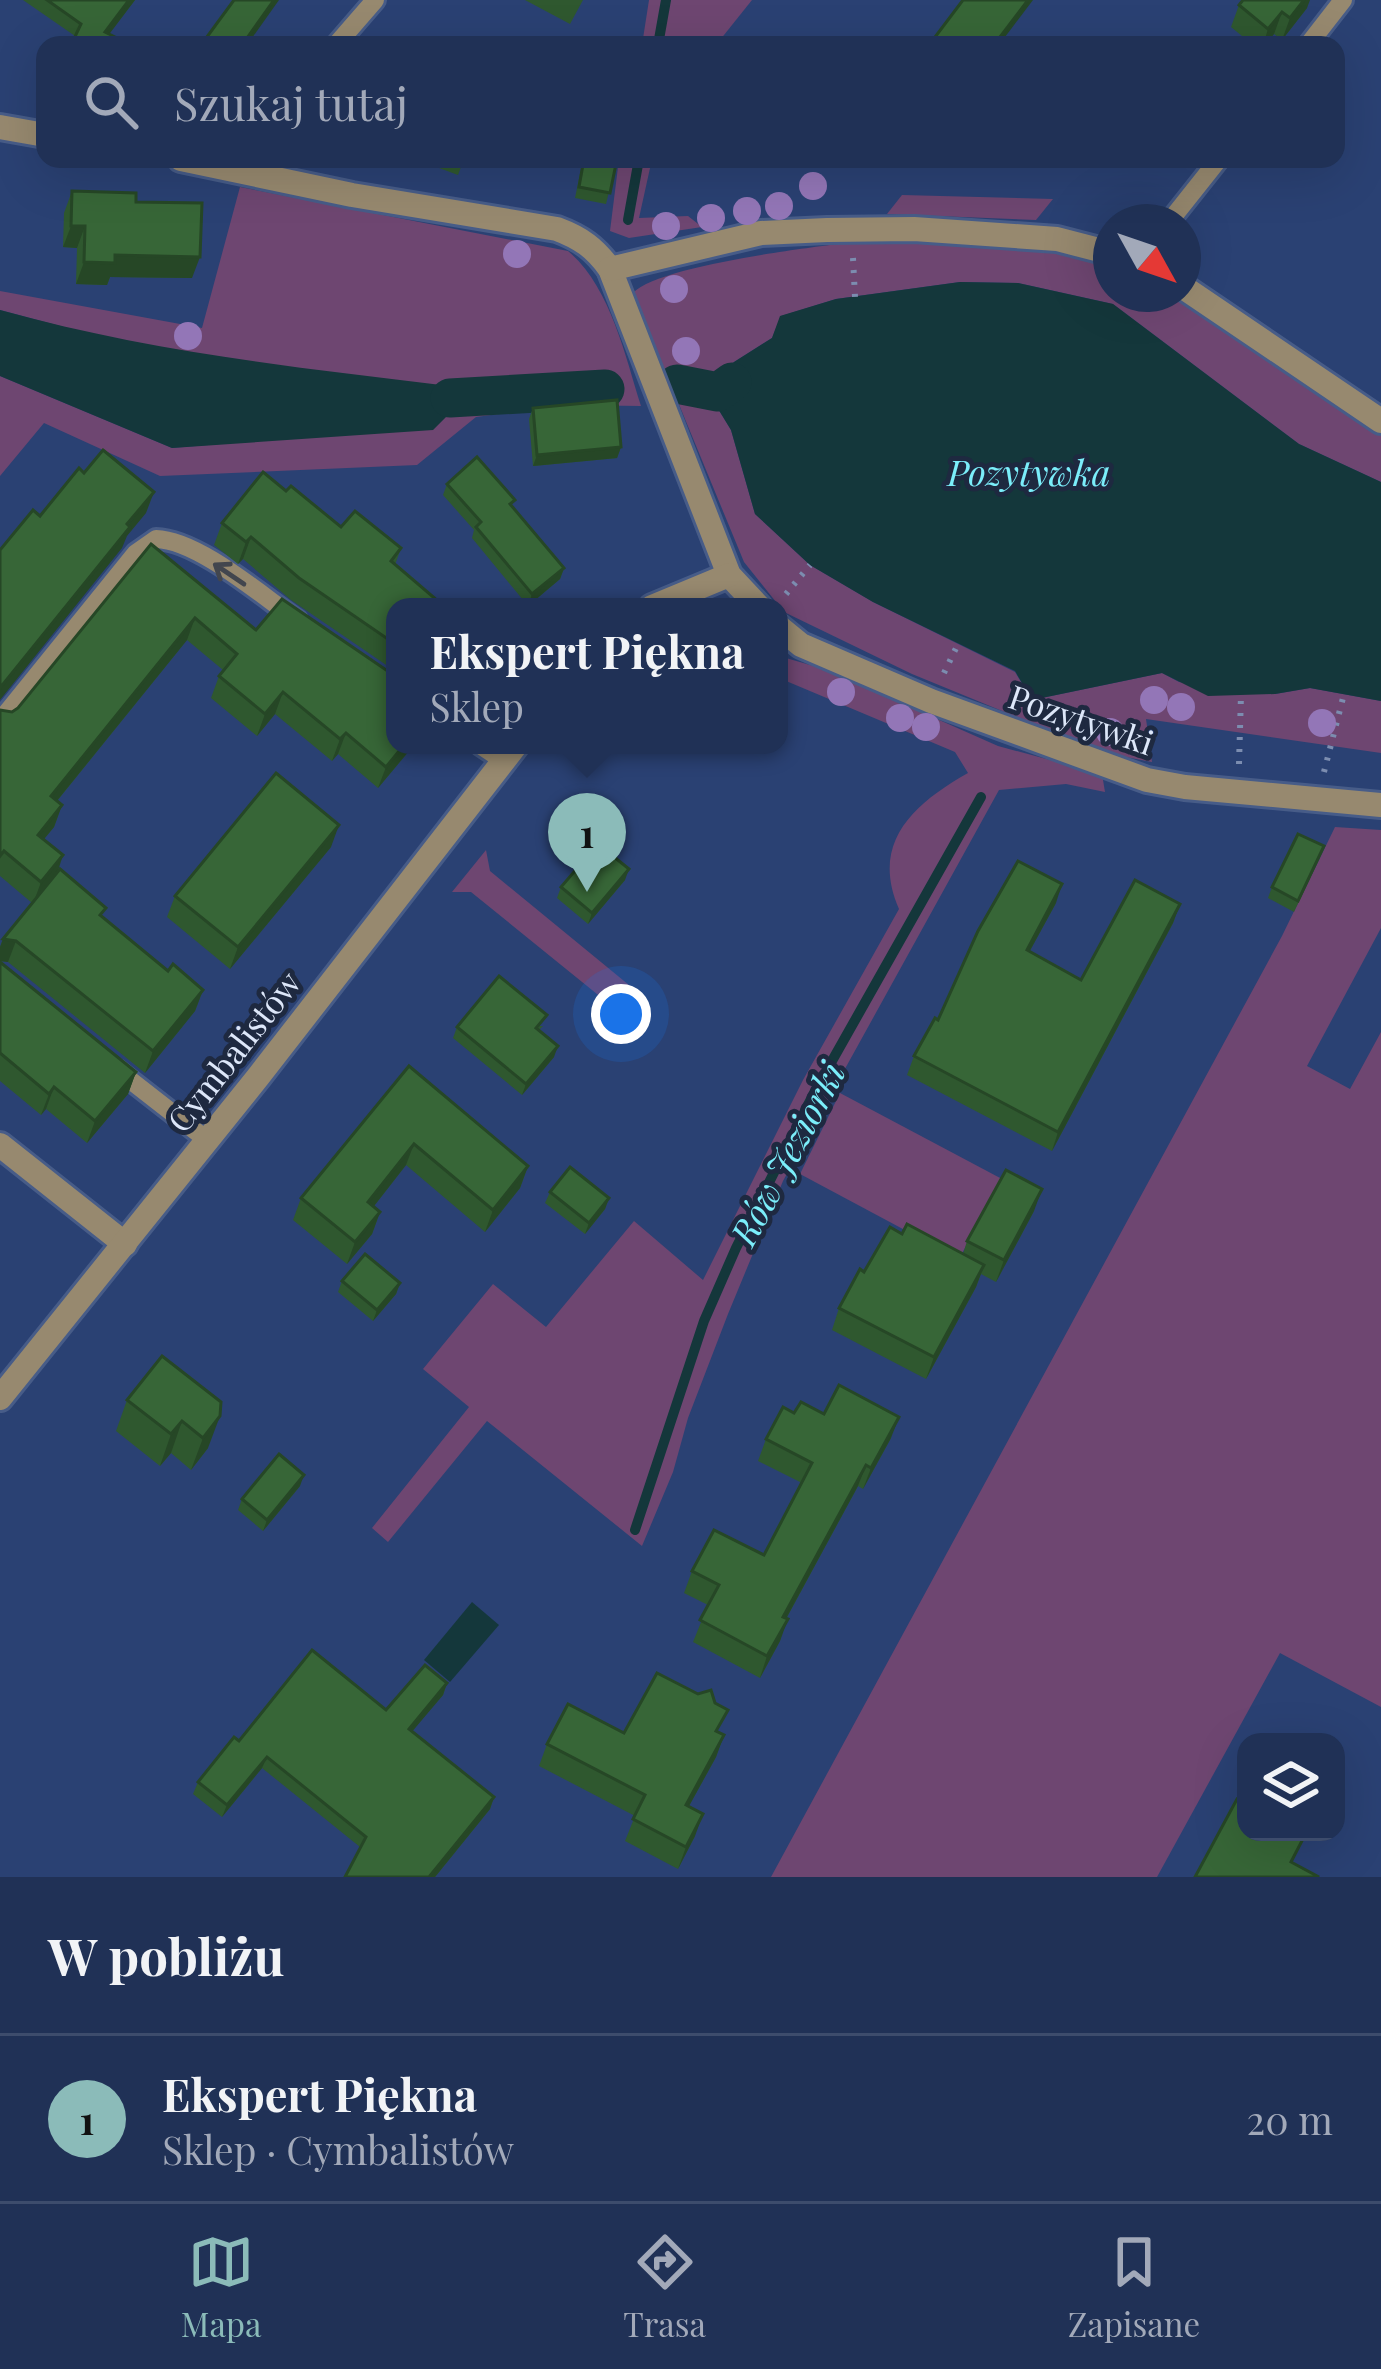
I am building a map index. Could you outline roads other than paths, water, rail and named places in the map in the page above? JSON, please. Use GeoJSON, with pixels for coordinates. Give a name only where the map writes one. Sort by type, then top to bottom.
{"type":"FeatureCollection","features":[{"type":"Feature","properties":{"kind":"street"},"geometry":{"type":"LineString","coordinates":[[0,127],[36,133]]}},
{"type":"Feature","properties":{"kind":"street","name":"Pozytywki"},"geometry":{"type":"LineString","coordinates":[[263,168],[352,195],[557,229],[596,250],[610,269],[729,575],[755,598]]}},
{"type":"Feature","properties":{"kind":"street"},"geometry":{"type":"LineString","coordinates":[[610,269],[761,233],[827,230],[914,229],[1058,239],[1093,248]]}},
{"type":"Feature","properties":{"kind":"street"},"geometry":{"type":"LineString","coordinates":[[1201,299],[1381,421]]}},
{"type":"Feature","properties":{"kind":"street"},"geometry":{"type":"LineString","coordinates":[[674,598],[729,575]]}},
{"type":"Feature","properties":{"kind":"street","name":"Pozytywki"},"geometry":{"type":"LineString","coordinates":[[788,630],[801,644],[931,701],[1147,780],[1381,805]]}},
{"type":"Feature","properties":{"kind":"street","name":"Cymbalistów"},"geometry":{"type":"LineString","coordinates":[[0,1397],[509,754]]}},
{"type":"Feature","properties":{"kind":"street"},"geometry":{"type":"LineString","coordinates":[[0,1144],[124,1244]]}},
{"type":"Feature","properties":{"kind":"lane"},"geometry":{"type":"LineString","coordinates":[[343,36],[376,0]]}},
{"type":"Feature","properties":{"kind":"lane"},"geometry":{"type":"LineString","coordinates":[[1315,36],[1342,0]]}},
{"type":"Feature","properties":{"kind":"lane"},"geometry":{"type":"LineString","coordinates":[[1184,204],[1213,168]]}},
{"type":"Feature","properties":{"kind":"lane"},"geometry":{"type":"LineString","coordinates":[[0,721],[136,553],[156,539],[196,552],[306,626]]}},
{"type":"Feature","properties":{"kind":"lane"},"geometry":{"type":"LineString","coordinates":[[102,1058],[207,1140]]}},
{"type":"Feature","properties":{"kind":"water","name":"Pozytywka"},"geometry":{"type":"Polygon","coordinates":[[[960,282],[1018,283],[1093,300],[1093,312],[1124,312],[1299,444],[1381,482],[1381,701],[1310,688],[1208,696],[1162,673],[1032,700],[1015,671],[873,602],[810,565],[755,514],[731,430],[709,394],[700,393],[694,381],[719,377],[772,338],[780,316],[836,299],[960,282]]]}},
{"type":"Feature","properties":{"kind":"water"},"geometry":{"type":"Polygon","coordinates":[[[0,310],[165,347],[441,385],[450,398],[447,416],[433,430],[172,448],[0,376],[0,310]]]}},
{"type":"Feature","properties":{"kind":"water"},"geometry":{"type":"Polygon","coordinates":[[[472,1602],[499,1625],[450,1682],[424,1660],[472,1602]]]}},
{"type":"Feature","properties":{"kind":"waterway","name":"Rów Jeziorki"},"geometry":{"type":"LineString","coordinates":[[660,36],[666,0]]}},
{"type":"Feature","properties":{"kind":"waterway","name":"Rów Jeziorki"},"geometry":{"type":"LineString","coordinates":[[628,220],[637,168]]}},
{"type":"Feature","properties":{"kind":"waterway"},"geometry":{"type":"LineString","coordinates":[[677,384],[718,392],[732,382]]}},
{"type":"Feature","properties":{"kind":"waterway"},"geometry":{"type":"LineString","coordinates":[[450,398],[605,389]]}},
{"type":"Feature","properties":{"kind":"waterway","name":"Rów Jeziorki"},"geometry":{"type":"LineString","coordinates":[[635,1530],[704,1321],[736,1248],[815,1091],[981,797]]}},
{"type":"Feature","properties":{"kind":"place","name":"Ekspert Piękna"},"geometry":{"type":"Point","coordinates":[587,892]}}]}
